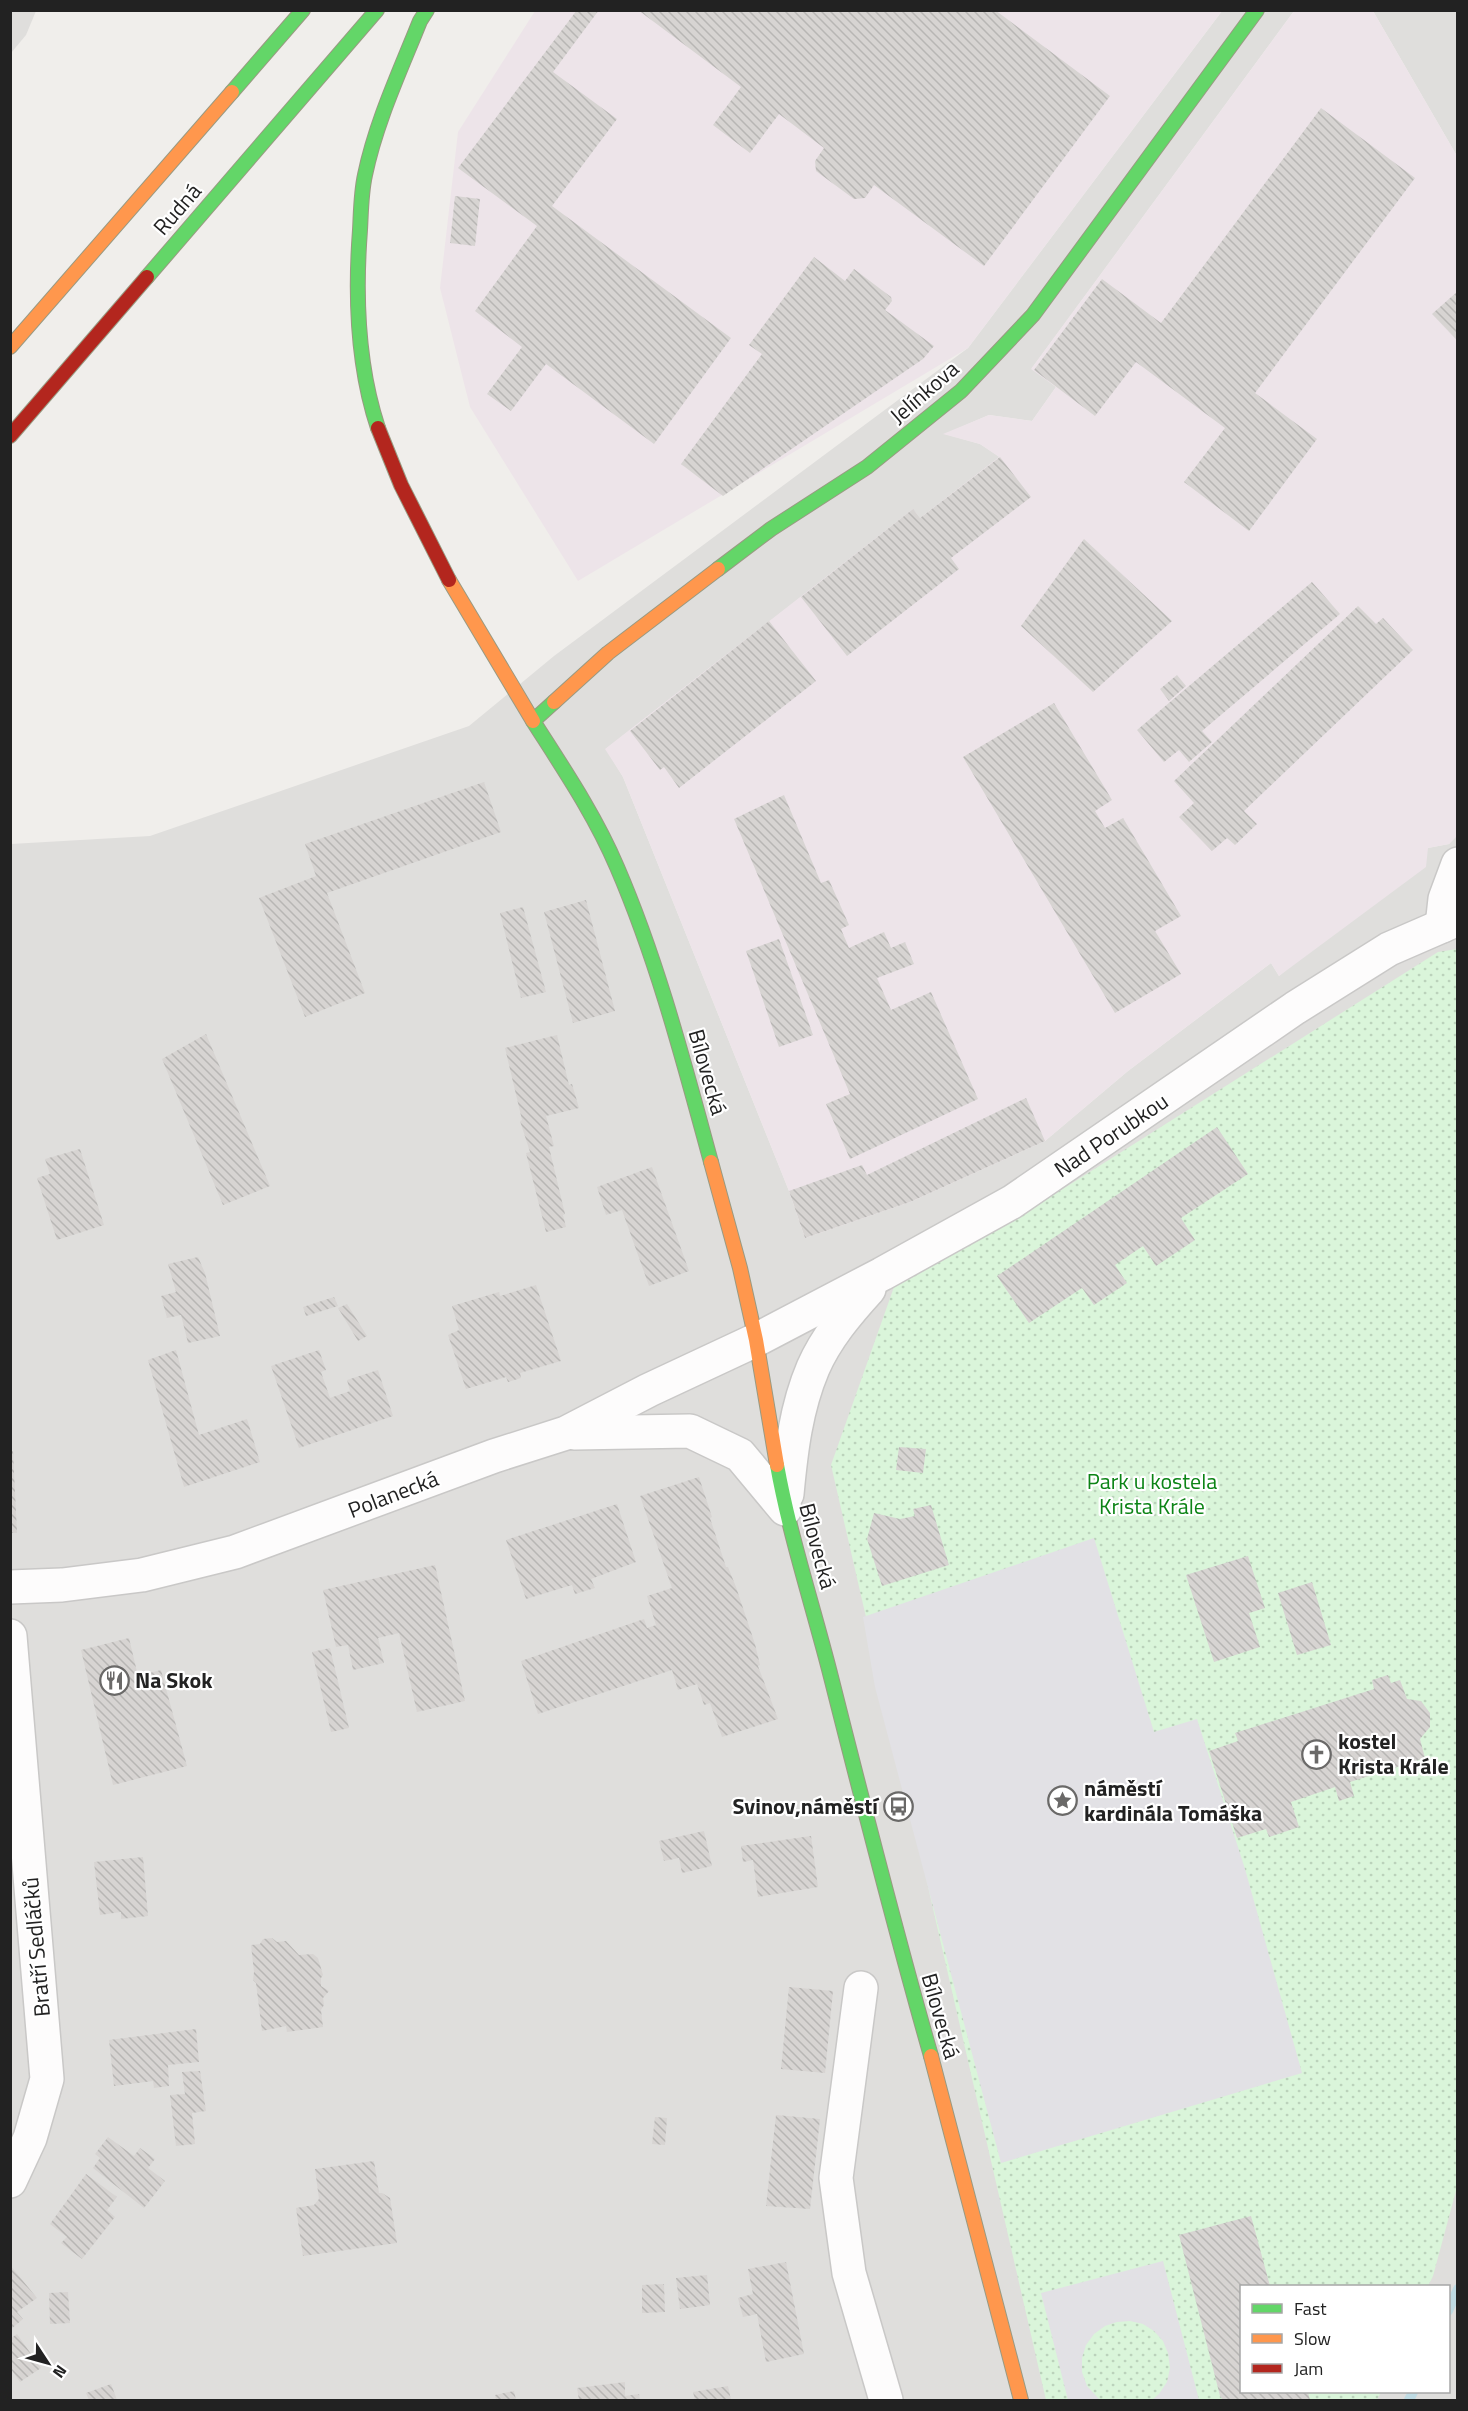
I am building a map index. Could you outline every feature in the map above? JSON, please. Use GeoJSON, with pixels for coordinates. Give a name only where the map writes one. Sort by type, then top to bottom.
{"type":"FeatureCollection","features":[{"type":"Feature","properties":{"kind":"main road","name":"Rudná"},"geometry":{"type":"LineString","coordinates":[[10,347],[303,10]]}},
{"type":"Feature","properties":{"kind":"main road","name":"Rudná"},"geometry":{"type":"LineString","coordinates":[[10,436],[377,10]]}},
{"type":"Feature","properties":{"kind":"main road","name":"Bílovecká"},"geometry":{"type":"LineString","coordinates":[[427,10],[420,21],[388,102],[365,176],[357,262],[357,314],[371,401],[385,448],[425,535],[481,636],[603,835],[632,903],[662,989],[740,1268],[756,1340],[785,1509],[824,1649],[903,1959],[940,2088],[1021,2400]]}},
{"type":"Feature","properties":{"kind":"main road","name":"Jelínkova"},"geometry":{"type":"LineString","coordinates":[[533,721],[608,653],[771,529],[867,467],[961,392],[1033,315],[1257,10]]}},
{"type":"Feature","properties":{"kind":"street"},"geometry":{"type":"LineString","coordinates":[[1450,922],[1445,899],[1458,864]]}},
{"type":"Feature","properties":{"kind":"street","name":"Nad Porubkou"},"geometry":{"type":"LineString","coordinates":[[756,1340],[1012,1202],[1295,1008],[1389,949],[1450,922]]}},
{"type":"Feature","properties":{"kind":"street"},"geometry":{"type":"LineString","coordinates":[[785,1509],[794,1432],[813,1367],[842,1319],[882,1274]]}},
{"type":"Feature","properties":{"kind":"street","name":"Polanecká"},"geometry":{"type":"LineString","coordinates":[[10,1587],[62,1585],[142,1575],[235,1552],[494,1456],[566,1433],[649,1390],[756,1340]]}},
{"type":"Feature","properties":{"kind":"street"},"geometry":{"type":"LineString","coordinates":[[566,1433],[690,1431],[740,1455],[785,1509]]}},
{"type":"Feature","properties":{"kind":"street","name":"Bratří Sedláčků"},"geometry":{"type":"LineString","coordinates":[[10,1636],[46,2079],[30,2138],[10,2181]]}},
{"type":"Feature","properties":{"kind":"street"},"geometry":{"type":"LineString","coordinates":[[861,1988],[836,2178],[849,2273],[886,2400]]}},
{"type":"Feature","properties":{"kind":"shaded area"},"geometry":{"type":"Polygon","coordinates":[[[11,10],[36,11],[26,35],[11,53],[11,10]]]}},
{"type":"Feature","properties":{"kind":"shaded area"},"geometry":{"type":"Polygon","coordinates":[[[535,11],[1222,11],[968,348],[578,581],[470,407],[440,288],[458,132],[535,11]]]}},
{"type":"Feature","properties":{"kind":"shaded area"},"geometry":{"type":"Polygon","coordinates":[[[1222,11],[1294,11],[1032,368],[1056,387],[1032,421],[989,415],[945,434],[980,444],[1000,457],[920,518],[801,597],[606,749],[623,777],[789,1191],[805,1238],[910,1202],[1045,1141],[1128,1071],[1271,963],[1279,976],[1428,848],[1449,844],[1457,835],[1457,2400],[11,2400],[11,844],[150,836],[469,726],[554,656],[968,348],[1222,11]]]}},
{"type":"Feature","properties":{"kind":"shaded area"},"geometry":{"type":"Polygon","coordinates":[[[1294,11],[1373,11],[1457,156],[1458,835],[1449,844],[1428,848],[1426,867],[1279,976],[1271,963],[1128,1071],[1045,1141],[910,1202],[805,1238],[789,1191],[623,777],[605,749],[913,509],[920,518],[999,457],[980,444],[943,434],[989,415],[1032,421],[1056,387],[1031,369],[1294,11]]]}},
{"type":"Feature","properties":{"kind":"shaded area"},"geometry":{"type":"Polygon","coordinates":[[[1373,11],[1457,11],[1457,156],[1373,11]]]}},
{"type":"Feature","properties":{"kind":"shaded area","name":"náměstí kardinála Tomáška"},"geometry":{"type":"Polygon","coordinates":[[[1094,1538],[1154,1732],[1197,1719],[1245,1869],[1302,2073],[1001,2163],[875,1687],[863,1617],[1094,1538]]]}},
{"type":"Feature","properties":{"kind":"shaded area"},"geometry":{"type":"Polygon","coordinates":[[[1163,2261],[1199,2400],[1152,2400],[1167,2382],[1170,2368],[1168,2353],[1163,2341],[1154,2331],[1143,2324],[1130,2321],[1105,2326],[1094,2334],[1086,2345],[1082,2358],[1082,2372],[1087,2386],[1100,2400],[1068,2400],[1041,2293],[1163,2261]]]}},
{"type":"Feature","properties":{"kind":"green space","name":"Park u kostela Krista Krále"},"geometry":{"type":"Polygon","coordinates":[[[1457,949],[1457,2187],[1433,2276],[1428,2285],[1240,2285],[1240,2393],[1380,2393],[1377,2400],[1046,2400],[831,1465],[894,1287],[1028,1211],[1438,952],[1457,949]]]}},
{"type":"Feature","properties":{"kind":"building"},"geometry":{"type":"Polygon","coordinates":[[[577,10],[599,10],[553,72],[617,119],[552,206],[731,338],[654,444],[546,364],[511,411],[487,394],[522,347],[475,311],[537,226],[458,168],[577,10]]]}},
{"type":"Feature","properties":{"kind":"building"},"geometry":{"type":"Polygon","coordinates":[[[638,10],[995,10],[1110,96],[984,266],[874,185],[865,198],[854,199],[816,171],[815,161],[824,148],[779,114],[750,153],[713,125],[741,87],[638,10]]]}},
{"type":"Feature","properties":{"kind":"building"},"geometry":{"type":"Polygon","coordinates":[[[1321,108],[1415,178],[1255,393],[1317,439],[1249,531],[1184,482],[1225,428],[1136,362],[1095,416],[1034,370],[1102,279],[1161,323],[1321,108]]]}},
{"type":"Feature","properties":{"kind":"building"},"geometry":{"type":"Polygon","coordinates":[[[455,196],[480,199],[475,246],[450,243],[455,196]]]}},
{"type":"Feature","properties":{"kind":"building"},"geometry":{"type":"Polygon","coordinates":[[[814,257],[845,281],[854,269],[891,297],[892,301],[885,310],[934,346],[923,359],[723,496],[681,464],[762,354],[749,345],[814,257]]]}},
{"type":"Feature","properties":{"kind":"building"},"geometry":{"type":"Polygon","coordinates":[[[1458,291],[1458,341],[1432,314],[1458,291]]]}},
{"type":"Feature","properties":{"kind":"building"},"geometry":{"type":"Polygon","coordinates":[[[1000,457],[1031,497],[951,558],[959,569],[847,656],[801,597],[913,509],[920,518],[1000,457]]]}},
{"type":"Feature","properties":{"kind":"building"},"geometry":{"type":"Polygon","coordinates":[[[1084,539],[1172,621],[1093,692],[1021,626],[1084,539]]]}},
{"type":"Feature","properties":{"kind":"building"},"geometry":{"type":"Polygon","coordinates":[[[1312,582],[1340,614],[1202,731],[1212,742],[1189,762],[1179,750],[1164,762],[1137,730],[1312,582]]]}},
{"type":"Feature","properties":{"kind":"building"},"geometry":{"type":"Polygon","coordinates":[[[1358,606],[1376,624],[1383,618],[1413,650],[1244,811],[1257,824],[1235,845],[1227,838],[1212,851],[1179,817],[1194,803],[1174,781],[1358,606]]]}},
{"type":"Feature","properties":{"kind":"building"},"geometry":{"type":"Polygon","coordinates":[[[769,621],[816,681],[679,788],[664,767],[660,770],[630,731],[769,621]]]}},
{"type":"Feature","properties":{"kind":"building"},"geometry":{"type":"Polygon","coordinates":[[[1177,675],[1186,686],[1169,701],[1160,689],[1177,675]]]}},
{"type":"Feature","properties":{"kind":"building"},"geometry":{"type":"Polygon","coordinates":[[[1054,703],[1112,800],[1095,811],[1105,828],[1123,818],[1181,916],[1155,931],[1181,974],[1115,1013],[963,757],[1054,703]]]}},
{"type":"Feature","properties":{"kind":"building"},"geometry":{"type":"Polygon","coordinates":[[[484,782],[501,832],[327,893],[365,993],[305,1017],[259,898],[316,876],[305,844],[484,782]]]}},
{"type":"Feature","properties":{"kind":"building"},"geometry":{"type":"Polygon","coordinates":[[[784,795],[821,883],[829,880],[849,925],[841,929],[849,948],[884,932],[891,948],[905,942],[914,964],[877,978],[891,1010],[931,992],[978,1099],[850,1159],[826,1104],[850,1094],[734,819],[784,795]]]}},
{"type":"Feature","properties":{"kind":"building"},"geometry":{"type":"Polygon","coordinates":[[[586,900],[615,1011],[573,1023],[544,912],[586,900]]]}},
{"type":"Feature","properties":{"kind":"building"},"geometry":{"type":"Polygon","coordinates":[[[523,907],[546,992],[521,998],[500,913],[523,907]]]}},
{"type":"Feature","properties":{"kind":"building"},"geometry":{"type":"Polygon","coordinates":[[[779,939],[813,1035],[779,1047],[746,951],[779,939]]]}},
{"type":"Feature","properties":{"kind":"building"},"geometry":{"type":"Polygon","coordinates":[[[206,1034],[270,1186],[223,1205],[162,1059],[206,1034]]]}},
{"type":"Feature","properties":{"kind":"building"},"geometry":{"type":"Polygon","coordinates":[[[557,1035],[569,1085],[572,1084],[579,1108],[546,1116],[554,1146],[549,1147],[566,1227],[546,1232],[526,1153],[530,1152],[520,1121],[522,1120],[505,1048],[557,1035]]]}},
{"type":"Feature","properties":{"kind":"building"},"geometry":{"type":"Polygon","coordinates":[[[1026,1098],[1045,1141],[910,1202],[805,1238],[789,1191],[862,1165],[867,1175],[1026,1098]]]}},
{"type":"Feature","properties":{"kind":"building"},"geometry":{"type":"Polygon","coordinates":[[[1217,1127],[1248,1174],[1181,1218],[1195,1240],[1156,1266],[1143,1246],[1115,1265],[1127,1283],[1094,1305],[1082,1288],[1029,1323],[997,1276],[1217,1127]]]}},
{"type":"Feature","properties":{"kind":"building"},"geometry":{"type":"Polygon","coordinates":[[[80,1149],[104,1225],[57,1240],[37,1178],[50,1174],[45,1159],[80,1149]]]}},
{"type":"Feature","properties":{"kind":"building"},"geometry":{"type":"Polygon","coordinates":[[[652,1167],[689,1271],[649,1286],[622,1210],[606,1215],[597,1187],[652,1167]]]}},
{"type":"Feature","properties":{"kind":"building"},"geometry":{"type":"Polygon","coordinates":[[[198,1257],[205,1273],[220,1336],[188,1343],[181,1315],[167,1318],[161,1296],[176,1292],[168,1264],[198,1257]]]}},
{"type":"Feature","properties":{"kind":"building"},"geometry":{"type":"Polygon","coordinates":[[[536,1285],[561,1361],[520,1373],[521,1378],[508,1382],[506,1377],[466,1389],[448,1335],[459,1330],[452,1306],[499,1292],[500,1296],[536,1285]]]}},
{"type":"Feature","properties":{"kind":"building"},"geometry":{"type":"Polygon","coordinates":[[[334,1297],[338,1306],[306,1316],[303,1307],[334,1297]]]}},
{"type":"Feature","properties":{"kind":"building"},"geometry":{"type":"Polygon","coordinates":[[[347,1304],[367,1336],[358,1341],[338,1308],[347,1304]]]}},
{"type":"Feature","properties":{"kind":"building"},"geometry":{"type":"Polygon","coordinates":[[[176,1350],[199,1435],[247,1419],[260,1462],[184,1487],[148,1360],[176,1350]]]}},
{"type":"Feature","properties":{"kind":"building"},"geometry":{"type":"Polygon","coordinates":[[[319,1350],[326,1370],[321,1372],[330,1398],[350,1391],[347,1380],[378,1370],[393,1416],[299,1448],[271,1366],[319,1350]]]}},
{"type":"Feature","properties":{"kind":"building"},"geometry":{"type":"Polygon","coordinates":[[[899,1447],[926,1449],[923,1473],[896,1470],[899,1447]]]}},
{"type":"Feature","properties":{"kind":"building"},"geometry":{"type":"Polygon","coordinates":[[[10,1451],[13,1451],[17,1533],[10,1533],[10,1451]]]}},
{"type":"Feature","properties":{"kind":"building"},"geometry":{"type":"Polygon","coordinates":[[[699,1477],[726,1567],[736,1587],[755,1644],[760,1665],[758,1666],[778,1719],[722,1737],[710,1703],[704,1705],[697,1684],[678,1690],[672,1670],[538,1714],[521,1661],[644,1619],[647,1628],[656,1625],[647,1596],[672,1588],[640,1496],[699,1477]]]}},
{"type":"Feature","properties":{"kind":"building"},"geometry":{"type":"Polygon","coordinates":[[[617,1504],[636,1562],[591,1579],[595,1588],[575,1594],[572,1585],[526,1599],[506,1540],[617,1504]]]}},
{"type":"Feature","properties":{"kind":"building"},"geometry":{"type":"Polygon","coordinates":[[[931,1505],[949,1565],[882,1586],[867,1539],[874,1513],[900,1519],[915,1516],[913,1509],[931,1505]]]}},
{"type":"Feature","properties":{"kind":"building"},"geometry":{"type":"Polygon","coordinates":[[[1248,1556],[1265,1608],[1249,1613],[1260,1647],[1214,1662],[1186,1575],[1248,1556]]]}},
{"type":"Feature","properties":{"kind":"building"},"geometry":{"type":"Polygon","coordinates":[[[435,1565],[465,1701],[417,1712],[399,1633],[378,1638],[384,1663],[353,1670],[348,1645],[336,1647],[323,1590],[435,1565]]]}},
{"type":"Feature","properties":{"kind":"building"},"geometry":{"type":"Polygon","coordinates":[[[1312,1582],[1331,1645],[1297,1655],[1278,1593],[1312,1582]]]}},
{"type":"Feature","properties":{"kind":"building"},"geometry":{"type":"Polygon","coordinates":[[[129,1638],[138,1676],[161,1670],[187,1766],[113,1785],[81,1650],[129,1638]]]}},
{"type":"Feature","properties":{"kind":"building"},"geometry":{"type":"Polygon","coordinates":[[[330,1648],[349,1728],[331,1732],[312,1652],[330,1648]]]}},
{"type":"Feature","properties":{"kind":"building","name":"kostel Krista Krále"},"geometry":{"type":"Polygon","coordinates":[[[1388,1675],[1391,1683],[1400,1680],[1407,1699],[1421,1701],[1430,1713],[1430,1727],[1420,1739],[1425,1758],[1350,1782],[1354,1796],[1339,1801],[1335,1787],[1291,1802],[1299,1827],[1269,1837],[1266,1829],[1237,1838],[1209,1751],[1238,1741],[1235,1733],[1374,1689],[1372,1680],[1388,1675]]]}},
{"type":"Feature","properties":{"kind":"building"},"geometry":{"type":"Polygon","coordinates":[[[704,1831],[712,1866],[682,1873],[679,1858],[664,1861],[659,1841],[704,1831]]]}},
{"type":"Feature","properties":{"kind":"building"},"geometry":{"type":"Polygon","coordinates":[[[811,1836],[818,1887],[758,1897],[753,1860],[743,1862],[741,1846],[811,1836]]]}},
{"type":"Feature","properties":{"kind":"building"},"geometry":{"type":"Polygon","coordinates":[[[143,1857],[148,1916],[121,1919],[121,1912],[100,1915],[94,1862],[143,1857]]]}},
{"type":"Feature","properties":{"kind":"building"},"geometry":{"type":"Polygon","coordinates":[[[272,1938],[277,1942],[286,1941],[299,1955],[313,1954],[318,1958],[323,1975],[321,1986],[329,1991],[323,1998],[324,2005],[321,2010],[323,2027],[287,2032],[286,2026],[262,2031],[256,1983],[253,1980],[251,1945],[260,1944],[263,1939],[272,1938]]]}},
{"type":"Feature","properties":{"kind":"building"},"geometry":{"type":"Polygon","coordinates":[[[789,1987],[833,1991],[825,2073],[781,2069],[789,1987]]]}},
{"type":"Feature","properties":{"kind":"building"},"geometry":{"type":"Polygon","coordinates":[[[196,2029],[199,2062],[168,2065],[169,2086],[154,2088],[153,2081],[114,2086],[109,2040],[196,2029]]]}},
{"type":"Feature","properties":{"kind":"building"},"geometry":{"type":"Polygon","coordinates":[[[200,2071],[206,2111],[192,2113],[195,2144],[176,2146],[170,2095],[185,2094],[182,2072],[200,2071]]]}},
{"type":"Feature","properties":{"kind":"building"},"geometry":{"type":"Polygon","coordinates":[[[776,2115],[820,2119],[810,2209],[766,2206],[776,2115]]]}},
{"type":"Feature","properties":{"kind":"building"},"geometry":{"type":"Polygon","coordinates":[[[655,2117],[667,2118],[665,2145],[652,2144],[655,2117]]]}},
{"type":"Feature","properties":{"kind":"building"},"geometry":{"type":"Polygon","coordinates":[[[108,2137],[134,2156],[140,2148],[155,2159],[148,2168],[165,2181],[144,2208],[93,2168],[100,2158],[95,2154],[108,2137]]]}},
{"type":"Feature","properties":{"kind":"building"},"geometry":{"type":"Polygon","coordinates":[[[374,2161],[379,2193],[390,2198],[397,2243],[303,2256],[296,2208],[314,2205],[319,2199],[315,2169],[374,2161]]]}},
{"type":"Feature","properties":{"kind":"building"},"geometry":{"type":"Polygon","coordinates":[[[86,2174],[117,2197],[107,2210],[115,2217],[82,2259],[61,2243],[67,2237],[50,2224],[86,2174]]]}},
{"type":"Feature","properties":{"kind":"building"},"geometry":{"type":"Polygon","coordinates":[[[1251,2216],[1270,2285],[1240,2285],[1240,2393],[1308,2393],[1310,2400],[1223,2400],[1220,2396],[1179,2235],[1251,2216]]]}},
{"type":"Feature","properties":{"kind":"building"},"geometry":{"type":"Polygon","coordinates":[[[786,2262],[804,2354],[766,2362],[757,2314],[743,2317],[738,2298],[753,2294],[748,2269],[786,2262]]]}},
{"type":"Feature","properties":{"kind":"building"},"geometry":{"type":"Polygon","coordinates":[[[10,2265],[37,2298],[17,2312],[23,2319],[10,2330],[10,2265]]]}},
{"type":"Feature","properties":{"kind":"building"},"geometry":{"type":"Polygon","coordinates":[[[707,2275],[710,2305],[680,2309],[676,2278],[707,2275]]]}},
{"type":"Feature","properties":{"kind":"building"},"geometry":{"type":"Polygon","coordinates":[[[664,2284],[665,2312],[642,2313],[642,2285],[664,2284]]]}},
{"type":"Feature","properties":{"kind":"building"},"geometry":{"type":"Polygon","coordinates":[[[68,2292],[70,2323],[50,2324],[49,2293],[68,2292]]]}},
{"type":"Feature","properties":{"kind":"building"},"geometry":{"type":"Polygon","coordinates":[[[17,2334],[41,2368],[20,2382],[10,2368],[10,2339],[17,2334]]]}},
{"type":"Feature","properties":{"kind":"building"},"geometry":{"type":"Polygon","coordinates":[[[625,2382],[625,2396],[639,2394],[640,2400],[579,2400],[577,2388],[625,2382]]]}},
{"type":"Feature","properties":{"kind":"building"},"geometry":{"type":"Polygon","coordinates":[[[111,2384],[117,2400],[89,2400],[86,2393],[111,2384]]]}},
{"type":"Feature","properties":{"kind":"building"},"geometry":{"type":"Polygon","coordinates":[[[728,2386],[731,2400],[695,2400],[693,2392],[728,2386]]]}},
{"type":"Feature","properties":{"kind":"building"},"geometry":{"type":"Polygon","coordinates":[[[514,2391],[516,2400],[496,2400],[495,2395],[514,2391]]]}},
{"type":"Feature","properties":{"kind":"waterway"},"geometry":{"type":"LineString","coordinates":[[1450,2307],[1458,2289]]}},
{"type":"Feature","properties":{"kind":"waterway"},"geometry":{"type":"LineString","coordinates":[[1409,2400],[1412,2393]]}},
{"type":"Feature","properties":{"kind":"traffic: fast"},"geometry":{"type":"LineString","coordinates":[[232,92],[303,10]]}},
{"type":"Feature","properties":{"kind":"traffic: fast"},"geometry":{"type":"LineString","coordinates":[[147,277],[377,10]]}},
{"type":"Feature","properties":{"kind":"traffic: fast"},"geometry":{"type":"LineString","coordinates":[[378,428],[366,380],[359,330],[358,255],[363,189],[382,116],[420,21],[427,10]]}},
{"type":"Feature","properties":{"kind":"traffic: fast"},"geometry":{"type":"LineString","coordinates":[[718,569],[771,529],[867,467],[961,391],[1033,315],[1257,10]]}},
{"type":"Feature","properties":{"kind":"traffic: fast"},"geometry":{"type":"LineString","coordinates":[[554,702],[533,721],[599,829],[632,903],[669,1013],[711,1162]]}},
{"type":"Feature","properties":{"kind":"traffic: fast"},"geometry":{"type":"LineString","coordinates":[[777,1465],[795,1545],[931,2056]]}},
{"type":"Feature","properties":{"kind":"traffic: slow"},"geometry":{"type":"LineString","coordinates":[[10,347],[232,92]]}},
{"type":"Feature","properties":{"kind":"traffic: slow"},"geometry":{"type":"LineString","coordinates":[[554,702],[608,653],[718,569]]}},
{"type":"Feature","properties":{"kind":"traffic: slow"},"geometry":{"type":"LineString","coordinates":[[449,580],[533,721]]}},
{"type":"Feature","properties":{"kind":"traffic: slow"},"geometry":{"type":"LineString","coordinates":[[711,1162],[740,1268],[756,1340],[777,1465]]}},
{"type":"Feature","properties":{"kind":"traffic: slow"},"geometry":{"type":"LineString","coordinates":[[931,2056],[1021,2400]]}},
{"type":"Feature","properties":{"kind":"traffic: jam"},"geometry":{"type":"LineString","coordinates":[[10,436],[147,277]]}},
{"type":"Feature","properties":{"kind":"traffic: jam"},"geometry":{"type":"LineString","coordinates":[[378,428],[401,485],[449,580]]}},
{"type":"Feature","properties":{"kind":"place","name":"Na Skok"},"geometry":{"type":"Point","coordinates":[114,1680]}},
{"type":"Feature","properties":{"kind":"place","name":"kostel Krista Krále"},"geometry":{"type":"Point","coordinates":[1317,1754]}},
{"type":"Feature","properties":{"kind":"place","name":"náměstí kardinála Tomáška"},"geometry":{"type":"Point","coordinates":[1063,1801]}},
{"type":"Feature","properties":{"kind":"place","name":"Svinov,náměstí"},"geometry":{"type":"Point","coordinates":[899,1806]}}]}
